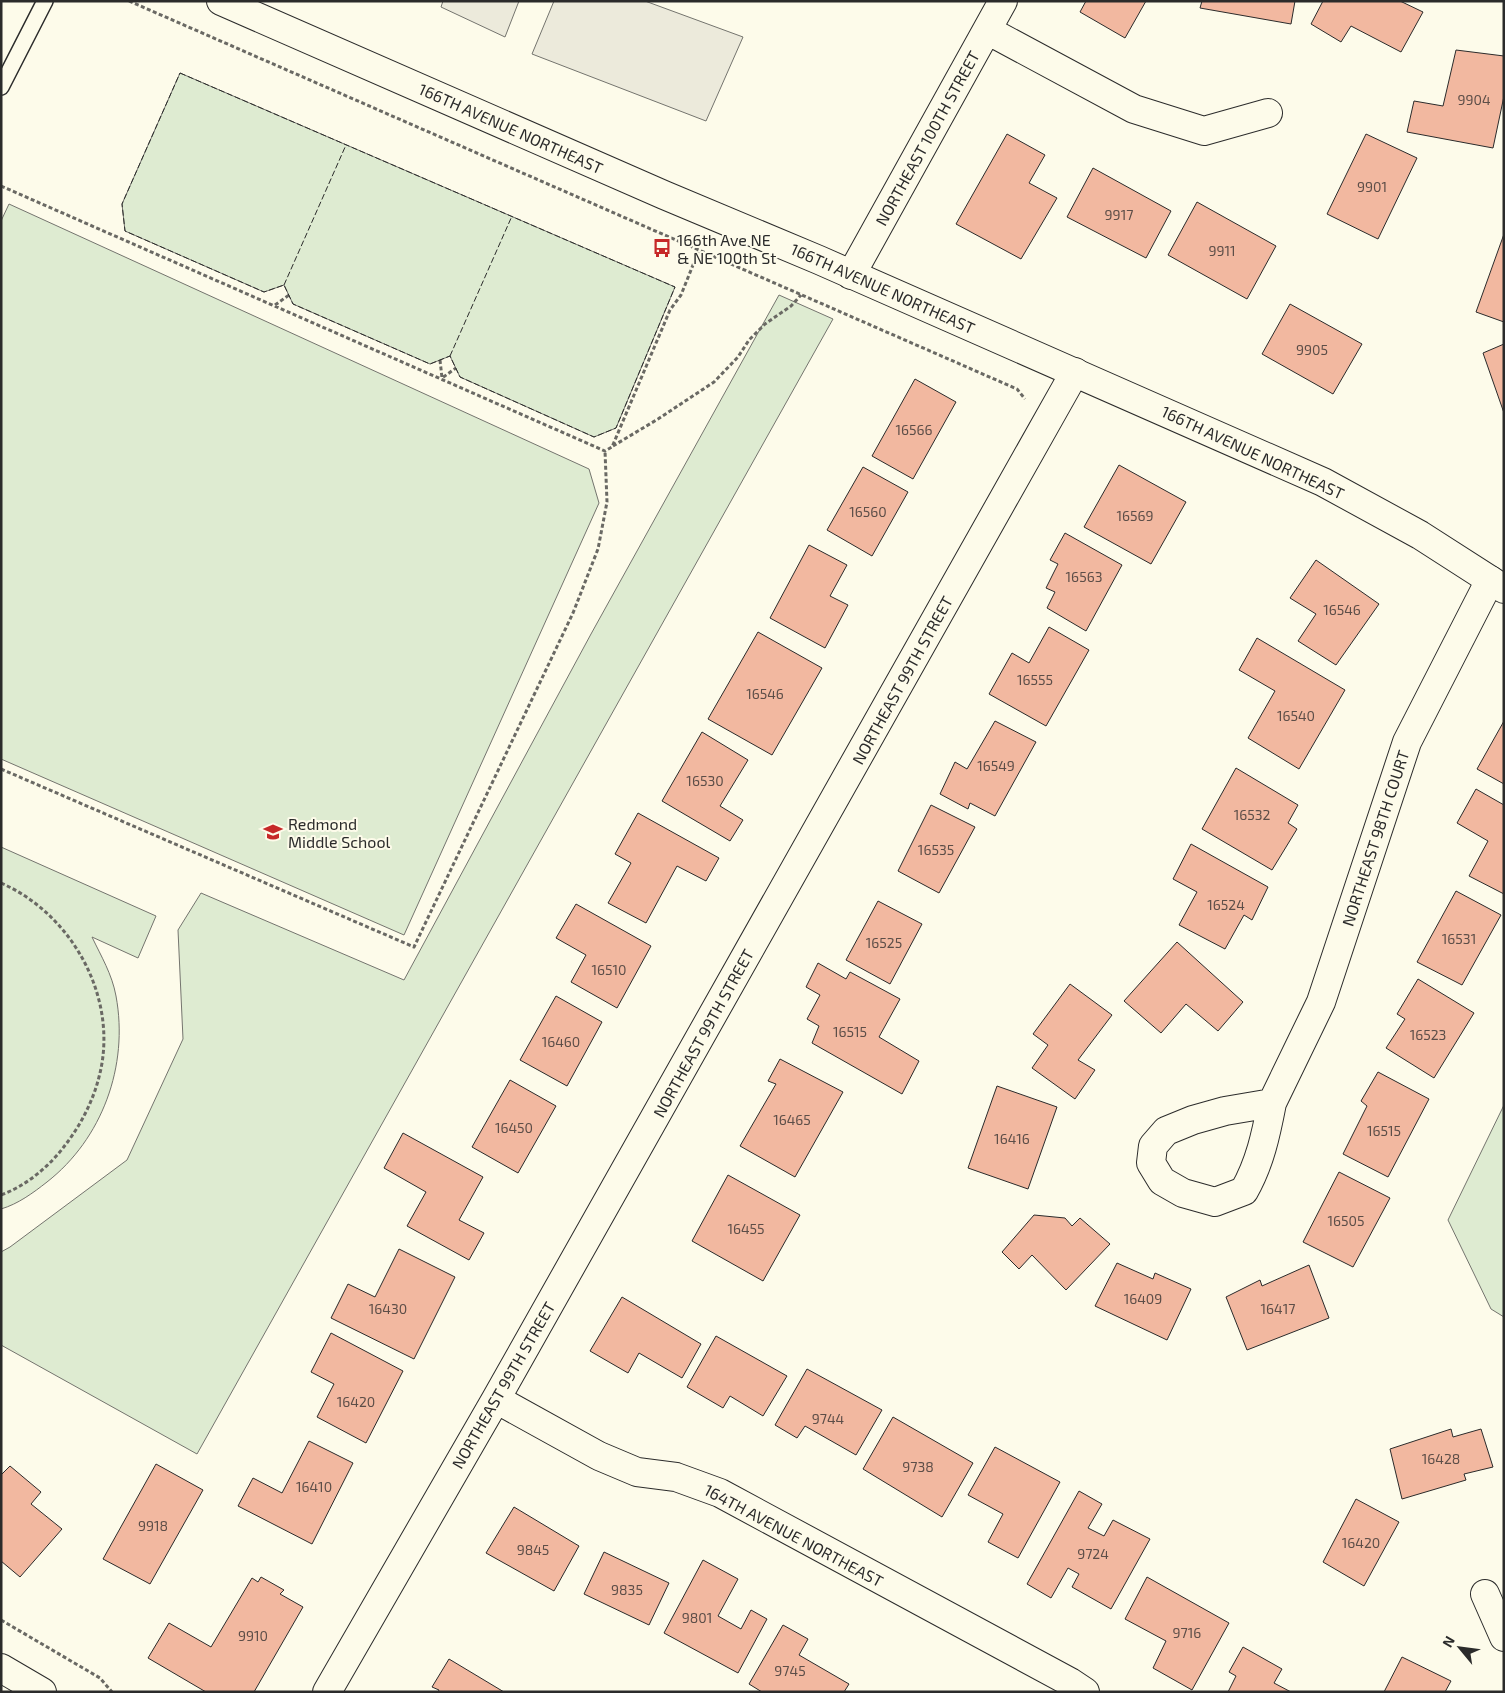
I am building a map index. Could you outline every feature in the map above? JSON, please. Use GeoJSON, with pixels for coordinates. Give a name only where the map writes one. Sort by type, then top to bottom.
{"type":"FeatureCollection","features":[{"type":"Feature","properties":{"kind":"street","name":"166TH AVENUE NORTHEAST"},"geometry":{"type":"LineString","coordinates":[[221,1],[1075,372],[1323,482],[1420,535],[1497,584]]}},
{"type":"Feature","properties":{"kind":"street","name":"NORTHEAST 100TH STREET"},"geometry":{"type":"LineString","coordinates":[[851,275],[1003,1]]}},
{"type":"Feature","properties":{"kind":"street"},"geometry":{"type":"LineString","coordinates":[[987,30],[1134,109],[1204,131],[1268,113]]}},
{"type":"Feature","properties":{"kind":"street","name":"NORTHEAST 99TH STREET"},"geometry":{"type":"LineString","coordinates":[[327,1692],[496,1399],[1075,372]]}},
{"type":"Feature","properties":{"kind":"street","name":"NORTHEAST 98TH COURT"},"geometry":{"type":"LineString","coordinates":[[1272,1102],[1225,1111],[1193,1120],[1166,1131],[1153,1146],[1151,1163],[1162,1181],[1183,1193],[1215,1202],[1244,1192],[1254,1174],[1265,1140],[1272,1102],[1321,1002],[1407,742],[1497,584]]}},
{"type":"Feature","properties":{"kind":"street","name":"164TH AVENUE NORTHEAST"},"geometry":{"type":"LineString","coordinates":[[496,1399],[599,1456],[637,1472],[676,1476],[720,1493],[1070,1682],[1085,1692]]}},
{"type":"Feature","properties":{"kind":"street"},"geometry":{"type":"LineString","coordinates":[[1485,1594],[1504,1637]]}},
{"type":"Feature","properties":{"kind":"street"},"geometry":{"type":"LineString","coordinates":[[1,1668],[42,1692]]}},
{"type":"Feature","properties":{"kind":"lane"},"geometry":{"type":"LineString","coordinates":[[1,86],[45,1]]}},
{"type":"Feature","properties":{"kind":"path"},"geometry":{"type":"LineString","coordinates":[[129,1],[1018,389],[1024,396],[1025,401]]}},
{"type":"Feature","properties":{"kind":"path"},"geometry":{"type":"LineString","coordinates":[[1,186],[605,451]]}},
{"type":"Feature","properties":{"kind":"path"},"geometry":{"type":"LineString","coordinates":[[612,446],[670,310],[680,295],[699,250]]}},
{"type":"Feature","properties":{"kind":"path"},"geometry":{"type":"LineString","coordinates":[[275,305],[289,295]]}},
{"type":"Feature","properties":{"kind":"path"},"geometry":{"type":"LineString","coordinates":[[605,451],[714,382],[738,357],[749,340],[759,330],[791,306],[801,295]]}},
{"type":"Feature","properties":{"kind":"path"},"geometry":{"type":"LineString","coordinates":[[440,360],[442,378]]}},
{"type":"Feature","properties":{"kind":"path"},"geometry":{"type":"LineString","coordinates":[[442,378],[456,368]]}},
{"type":"Feature","properties":{"kind":"path"},"geometry":{"type":"LineString","coordinates":[[1,769],[414,947],[573,613],[598,549],[607,502],[605,451]]}},
{"type":"Feature","properties":{"kind":"path"},"geometry":{"type":"LineString","coordinates":[[1,883],[37,904],[60,925],[79,950],[95,986],[101,1009],[103,1040],[98,1079],[91,1102],[77,1130],[58,1155],[34,1176],[1,1195]]}},
{"type":"Feature","properties":{"kind":"path"},"geometry":{"type":"LineString","coordinates":[[1,1620],[100,1678],[112,1692]]}},
{"type":"Feature","properties":{"kind":"green space"},"geometry":{"type":"Polygon","coordinates":[[[180,73],[675,287],[616,428],[594,437],[460,377],[450,356],[430,364],[293,304],[284,285],[264,292],[125,231],[122,204],[180,73]]]}},
{"type":"Feature","properties":{"kind":"green space"},"geometry":{"type":"Polygon","coordinates":[[[9,204],[589,469],[599,503],[404,935],[1,759],[1,221],[9,204]]]}},
{"type":"Feature","properties":{"kind":"green space"},"geometry":{"type":"Polygon","coordinates":[[[779,295],[833,319],[197,1454],[1,1345],[1,1252],[127,1160],[183,1039],[178,930],[201,893],[404,980],[591,634],[779,295]]]}},
{"type":"Feature","properties":{"kind":"green space"},"geometry":{"type":"Polygon","coordinates":[[[1,847],[156,916],[138,958],[92,937],[112,980],[119,1022],[118,1049],[107,1099],[83,1145],[66,1165],[31,1194],[1,1209],[1,847]]]}},
{"type":"Feature","properties":{"kind":"green space"},"geometry":{"type":"Polygon","coordinates":[[[1504,1105],[1504,1317],[1491,1309],[1448,1220],[1504,1105]]]}},
{"type":"Feature","properties":{"kind":"shaded area"},"geometry":{"type":"Polygon","coordinates":[[[443,1],[519,1],[505,37],[441,7],[443,1]]]}},
{"type":"Feature","properties":{"kind":"shaded area"},"geometry":{"type":"Polygon","coordinates":[[[554,1],[645,1],[743,37],[706,121],[532,54],[554,1]]]}},
{"type":"Feature","properties":{"kind":"building"},"geometry":{"type":"Polygon","coordinates":[[[1086,1],[1146,1],[1125,38],[1080,12],[1086,1]]]}},
{"type":"Feature","properties":{"kind":"building"},"geometry":{"type":"Polygon","coordinates":[[[1202,1],[1295,1],[1291,24],[1200,8],[1202,1]]]}},
{"type":"Feature","properties":{"kind":"building"},"geometry":{"type":"Polygon","coordinates":[[[1323,1],[1400,1],[1423,12],[1401,52],[1351,26],[1341,42],[1311,24],[1323,1]]]}},
{"type":"Feature","properties":{"kind":"building"},"geometry":{"type":"Polygon","coordinates":[[[1456,50],[1504,56],[1504,96],[1493,148],[1407,132],[1414,101],[1443,106],[1456,50]]]}},
{"type":"Feature","properties":{"kind":"building"},"geometry":{"type":"Polygon","coordinates":[[[1007,134],[1045,155],[1029,183],[1057,198],[1021,259],[956,224],[1007,134]]]}},
{"type":"Feature","properties":{"kind":"building"},"geometry":{"type":"Polygon","coordinates":[[[1366,134],[1417,158],[1378,239],[1327,214],[1366,134]]]}},
{"type":"Feature","properties":{"kind":"building"},"geometry":{"type":"Polygon","coordinates":[[[1093,168],[1171,211],[1146,258],[1067,217],[1093,168]]]}},
{"type":"Feature","properties":{"kind":"building"},"geometry":{"type":"Polygon","coordinates":[[[1197,202],[1276,246],[1247,299],[1168,255],[1197,202]]]}},
{"type":"Feature","properties":{"kind":"building"},"geometry":{"type":"Polygon","coordinates":[[[1504,234],[1504,322],[1476,312],[1504,234]]]}},
{"type":"Feature","properties":{"kind":"building"},"geometry":{"type":"Polygon","coordinates":[[[1290,304],[1362,344],[1333,394],[1262,354],[1290,304]]]}},
{"type":"Feature","properties":{"kind":"building"},"geometry":{"type":"Polygon","coordinates":[[[1504,344],[1504,413],[1483,353],[1504,344]]]}},
{"type":"Feature","properties":{"kind":"building"},"geometry":{"type":"Polygon","coordinates":[[[915,379],[956,402],[913,479],[872,456],[915,379]]]}},
{"type":"Feature","properties":{"kind":"building"},"geometry":{"type":"Polygon","coordinates":[[[1119,465],[1186,502],[1151,564],[1084,527],[1119,465]]]}},
{"type":"Feature","properties":{"kind":"building"},"geometry":{"type":"Polygon","coordinates":[[[863,467],[908,492],[872,556],[827,530],[863,467]]]}},
{"type":"Feature","properties":{"kind":"building"},"geometry":{"type":"Polygon","coordinates":[[[1065,533],[1122,565],[1086,631],[1047,608],[1055,592],[1046,588],[1058,564],[1050,560],[1065,533]]]}},
{"type":"Feature","properties":{"kind":"building"},"geometry":{"type":"Polygon","coordinates":[[[809,545],[847,565],[830,596],[848,605],[825,648],[770,618],[809,545]]]}},
{"type":"Feature","properties":{"kind":"building"},"geometry":{"type":"Polygon","coordinates":[[[1316,560],[1379,604],[1336,665],[1298,641],[1316,614],[1290,598],[1316,560]]]}},
{"type":"Feature","properties":{"kind":"building"},"geometry":{"type":"Polygon","coordinates":[[[1049,627],[1089,650],[1046,726],[989,694],[1012,653],[1029,663],[1049,627]]]}},
{"type":"Feature","properties":{"kind":"building"},"geometry":{"type":"Polygon","coordinates":[[[758,632],[822,668],[772,755],[708,719],[758,632]]]}},
{"type":"Feature","properties":{"kind":"building"},"geometry":{"type":"Polygon","coordinates":[[[1257,638],[1345,690],[1299,769],[1248,738],[1275,691],[1239,670],[1257,638]]]}},
{"type":"Feature","properties":{"kind":"building"},"geometry":{"type":"Polygon","coordinates":[[[995,721],[1036,742],[995,816],[970,803],[968,809],[940,794],[955,762],[967,769],[995,721]]]}},
{"type":"Feature","properties":{"kind":"building"},"geometry":{"type":"Polygon","coordinates":[[[1504,721],[1504,784],[1477,769],[1504,721]]]}},
{"type":"Feature","properties":{"kind":"building"},"geometry":{"type":"Polygon","coordinates":[[[702,732],[748,760],[720,806],[743,820],[730,841],[662,801],[702,732]]]}},
{"type":"Feature","properties":{"kind":"building"},"geometry":{"type":"Polygon","coordinates":[[[1236,768],[1298,805],[1288,823],[1297,829],[1272,870],[1202,829],[1236,768]]]}},
{"type":"Feature","properties":{"kind":"building"},"geometry":{"type":"Polygon","coordinates":[[[1476,789],[1504,805],[1504,894],[1469,876],[1488,841],[1457,823],[1476,789]]]}},
{"type":"Feature","properties":{"kind":"building"},"geometry":{"type":"Polygon","coordinates":[[[931,805],[975,827],[939,893],[898,871],[931,805]]]}},
{"type":"Feature","properties":{"kind":"building"},"geometry":{"type":"Polygon","coordinates":[[[638,813],[719,858],[706,881],[677,866],[646,923],[608,903],[631,863],[615,854],[638,813]]]}},
{"type":"Feature","properties":{"kind":"building"},"geometry":{"type":"Polygon","coordinates":[[[1191,844],[1268,887],[1252,920],[1244,915],[1225,949],[1179,925],[1197,892],[1173,879],[1191,844]]]}},
{"type":"Feature","properties":{"kind":"building"},"geometry":{"type":"Polygon","coordinates":[[[1456,891],[1501,915],[1462,985],[1417,962],[1456,891]]]}},
{"type":"Feature","properties":{"kind":"building"},"geometry":{"type":"Polygon","coordinates":[[[878,901],[922,924],[890,984],[846,960],[878,901]]]}},
{"type":"Feature","properties":{"kind":"building"},"geometry":{"type":"Polygon","coordinates":[[[576,904],[651,946],[617,1008],[571,982],[586,955],[556,938],[576,904]]]}},
{"type":"Feature","properties":{"kind":"building"},"geometry":{"type":"Polygon","coordinates":[[[1177,942],[1243,1002],[1218,1031],[1186,1004],[1161,1033],[1124,1001],[1177,942]]]}},
{"type":"Feature","properties":{"kind":"building"},"geometry":{"type":"Polygon","coordinates":[[[818,963],[846,979],[850,972],[900,999],[879,1037],[919,1061],[902,1094],[812,1043],[819,1026],[807,1019],[820,995],[806,987],[818,963]]]}},
{"type":"Feature","properties":{"kind":"building"},"geometry":{"type":"Polygon","coordinates":[[[1418,979],[1474,1013],[1434,1078],[1386,1048],[1405,1019],[1397,1014],[1418,979]]]}},
{"type":"Feature","properties":{"kind":"building"},"geometry":{"type":"Polygon","coordinates":[[[1070,984],[1112,1015],[1078,1060],[1095,1070],[1075,1099],[1032,1068],[1048,1045],[1033,1034],[1070,984]]]}},
{"type":"Feature","properties":{"kind":"building"},"geometry":{"type":"Polygon","coordinates":[[[556,996],[602,1022],[567,1086],[520,1060],[556,996]]]}},
{"type":"Feature","properties":{"kind":"building"},"geometry":{"type":"Polygon","coordinates":[[[780,1059],[843,1092],[795,1177],[740,1146],[776,1084],[768,1081],[780,1059]]]}},
{"type":"Feature","properties":{"kind":"building"},"geometry":{"type":"Polygon","coordinates":[[[1378,1072],[1429,1099],[1388,1177],[1343,1154],[1367,1106],[1361,1101],[1378,1072]]]}},
{"type":"Feature","properties":{"kind":"building"},"geometry":{"type":"Polygon","coordinates":[[[510,1080],[556,1106],[518,1173],[472,1147],[510,1080]]]}},
{"type":"Feature","properties":{"kind":"building"},"geometry":{"type":"Polygon","coordinates":[[[997,1086],[1057,1107],[1028,1189],[968,1168],[997,1086]]]}},
{"type":"Feature","properties":{"kind":"building"},"geometry":{"type":"Polygon","coordinates":[[[403,1133],[483,1177],[459,1220],[484,1233],[469,1260],[407,1226],[426,1192],[384,1168],[403,1133]]]}},
{"type":"Feature","properties":{"kind":"building"},"geometry":{"type":"Polygon","coordinates":[[[1339,1172],[1390,1198],[1353,1267],[1303,1242],[1339,1172]]]}},
{"type":"Feature","properties":{"kind":"building"},"geometry":{"type":"Polygon","coordinates":[[[728,1175],[800,1215],[763,1281],[692,1241],[728,1175]]]}},
{"type":"Feature","properties":{"kind":"building"},"geometry":{"type":"Polygon","coordinates":[[[1034,1215],[1065,1218],[1072,1226],[1080,1218],[1110,1244],[1066,1290],[1032,1255],[1019,1269],[1002,1252],[1034,1215]]]}},
{"type":"Feature","properties":{"kind":"building"},"geometry":{"type":"Polygon","coordinates":[[[399,1249],[455,1277],[414,1359],[331,1318],[348,1284],[375,1297],[399,1249]]]}},
{"type":"Feature","properties":{"kind":"building"},"geometry":{"type":"Polygon","coordinates":[[[1117,1263],[1153,1279],[1155,1273],[1191,1289],[1167,1340],[1095,1306],[1117,1263]]]}},
{"type":"Feature","properties":{"kind":"building"},"geometry":{"type":"Polygon","coordinates":[[[1309,1265],[1329,1318],[1247,1350],[1226,1297],[1260,1280],[1262,1286],[1309,1265]]]}},
{"type":"Feature","properties":{"kind":"building"},"geometry":{"type":"Polygon","coordinates":[[[622,1297],[701,1344],[682,1378],[639,1353],[628,1373],[590,1351],[622,1297]]]}},
{"type":"Feature","properties":{"kind":"building"},"geometry":{"type":"Polygon","coordinates":[[[331,1333],[403,1371],[366,1443],[317,1417],[334,1384],[311,1372],[331,1333]]]}},
{"type":"Feature","properties":{"kind":"building"},"geometry":{"type":"Polygon","coordinates":[[[716,1336],[787,1376],[763,1416],[730,1396],[723,1408],[687,1387],[716,1336]]]}},
{"type":"Feature","properties":{"kind":"building"},"geometry":{"type":"Polygon","coordinates":[[[807,1369],[882,1410],[856,1455],[805,1426],[797,1438],[775,1425],[807,1369]]]}},
{"type":"Feature","properties":{"kind":"building"},"geometry":{"type":"Polygon","coordinates":[[[893,1417],[973,1463],[942,1517],[863,1469],[893,1417]]]}},
{"type":"Feature","properties":{"kind":"building"},"geometry":{"type":"Polygon","coordinates":[[[1451,1429],[1453,1437],[1481,1429],[1493,1467],[1464,1474],[1466,1480],[1402,1499],[1390,1449],[1451,1429]]]}},
{"type":"Feature","properties":{"kind":"building"},"geometry":{"type":"Polygon","coordinates":[[[309,1441],[353,1463],[312,1544],[238,1506],[253,1478],[282,1493],[309,1441]]]}},
{"type":"Feature","properties":{"kind":"building"},"geometry":{"type":"Polygon","coordinates":[[[995,1447],[1060,1482],[1018,1558],[988,1542],[1003,1514],[968,1495],[995,1447]]]}},
{"type":"Feature","properties":{"kind":"building"},"geometry":{"type":"Polygon","coordinates":[[[156,1464],[203,1490],[150,1584],[103,1559],[156,1464]]]}},
{"type":"Feature","properties":{"kind":"building"},"geometry":{"type":"Polygon","coordinates":[[[10,1466],[41,1492],[31,1504],[62,1529],[20,1577],[1,1561],[1,1475],[10,1466]]]}},
{"type":"Feature","properties":{"kind":"building"},"geometry":{"type":"Polygon","coordinates":[[[1079,1491],[1102,1504],[1088,1528],[1104,1536],[1113,1520],[1150,1539],[1111,1609],[1072,1587],[1079,1574],[1068,1568],[1051,1598],[1027,1584],[1079,1491]]]}},
{"type":"Feature","properties":{"kind":"building"},"geometry":{"type":"Polygon","coordinates":[[[1356,1499],[1399,1522],[1364,1586],[1323,1562],[1356,1499]]]}},
{"type":"Feature","properties":{"kind":"building"},"geometry":{"type":"Polygon","coordinates":[[[514,1507],[579,1546],[554,1591],[486,1553],[514,1507]]]}},
{"type":"Feature","properties":{"kind":"building"},"geometry":{"type":"Polygon","coordinates":[[[604,1552],[669,1583],[649,1625],[584,1594],[604,1552]]]}},
{"type":"Feature","properties":{"kind":"building"},"geometry":{"type":"Polygon","coordinates":[[[703,1560],[738,1579],[718,1616],[741,1629],[751,1610],[767,1619],[738,1673],[664,1633],[703,1560]]]}},
{"type":"Feature","properties":{"kind":"building"},"geometry":{"type":"Polygon","coordinates":[[[261,1577],[284,1590],[280,1594],[303,1607],[254,1692],[206,1692],[148,1658],[169,1623],[211,1647],[252,1578],[258,1582],[261,1577]]]}},
{"type":"Feature","properties":{"kind":"building"},"geometry":{"type":"Polygon","coordinates":[[[1147,1577],[1229,1623],[1192,1690],[1153,1668],[1166,1641],[1125,1619],[1147,1577]]]}},
{"type":"Feature","properties":{"kind":"building"},"geometry":{"type":"Polygon","coordinates":[[[783,1625],[808,1639],[799,1655],[849,1684],[844,1692],[762,1692],[749,1684],[783,1625]]]}},
{"type":"Feature","properties":{"kind":"building"},"geometry":{"type":"Polygon","coordinates":[[[1243,1647],[1282,1669],[1274,1683],[1291,1692],[1228,1692],[1236,1676],[1229,1672],[1243,1647]]]}},
{"type":"Feature","properties":{"kind":"building"},"geometry":{"type":"Polygon","coordinates":[[[1402,1657],[1451,1681],[1445,1692],[1384,1692],[1402,1657]]]}},
{"type":"Feature","properties":{"kind":"building"},"geometry":{"type":"Polygon","coordinates":[[[449,1659],[504,1692],[438,1692],[439,1690],[432,1687],[449,1659]]]}},
{"type":"Feature","properties":{"kind":"fence"},"geometry":{"type":"LineString","coordinates":[[180,73],[675,287],[616,428],[594,437],[460,377],[450,356],[430,364],[293,304],[284,285],[264,292],[125,231],[122,204],[180,73]]}},
{"type":"Feature","properties":{"kind":"fence"},"geometry":{"type":"LineString","coordinates":[[284,285],[346,145]]}},
{"type":"Feature","properties":{"kind":"fence"},"geometry":{"type":"LineString","coordinates":[[450,356],[512,216]]}},
{"type":"Feature","properties":{"kind":"place","name":"166th Ave NE & NE 100th St"},"geometry":{"type":"Point","coordinates":[662,248]}},
{"type":"Feature","properties":{"kind":"place","name":"Redmond Middle School"},"geometry":{"type":"Point","coordinates":[273,832]}}]}
